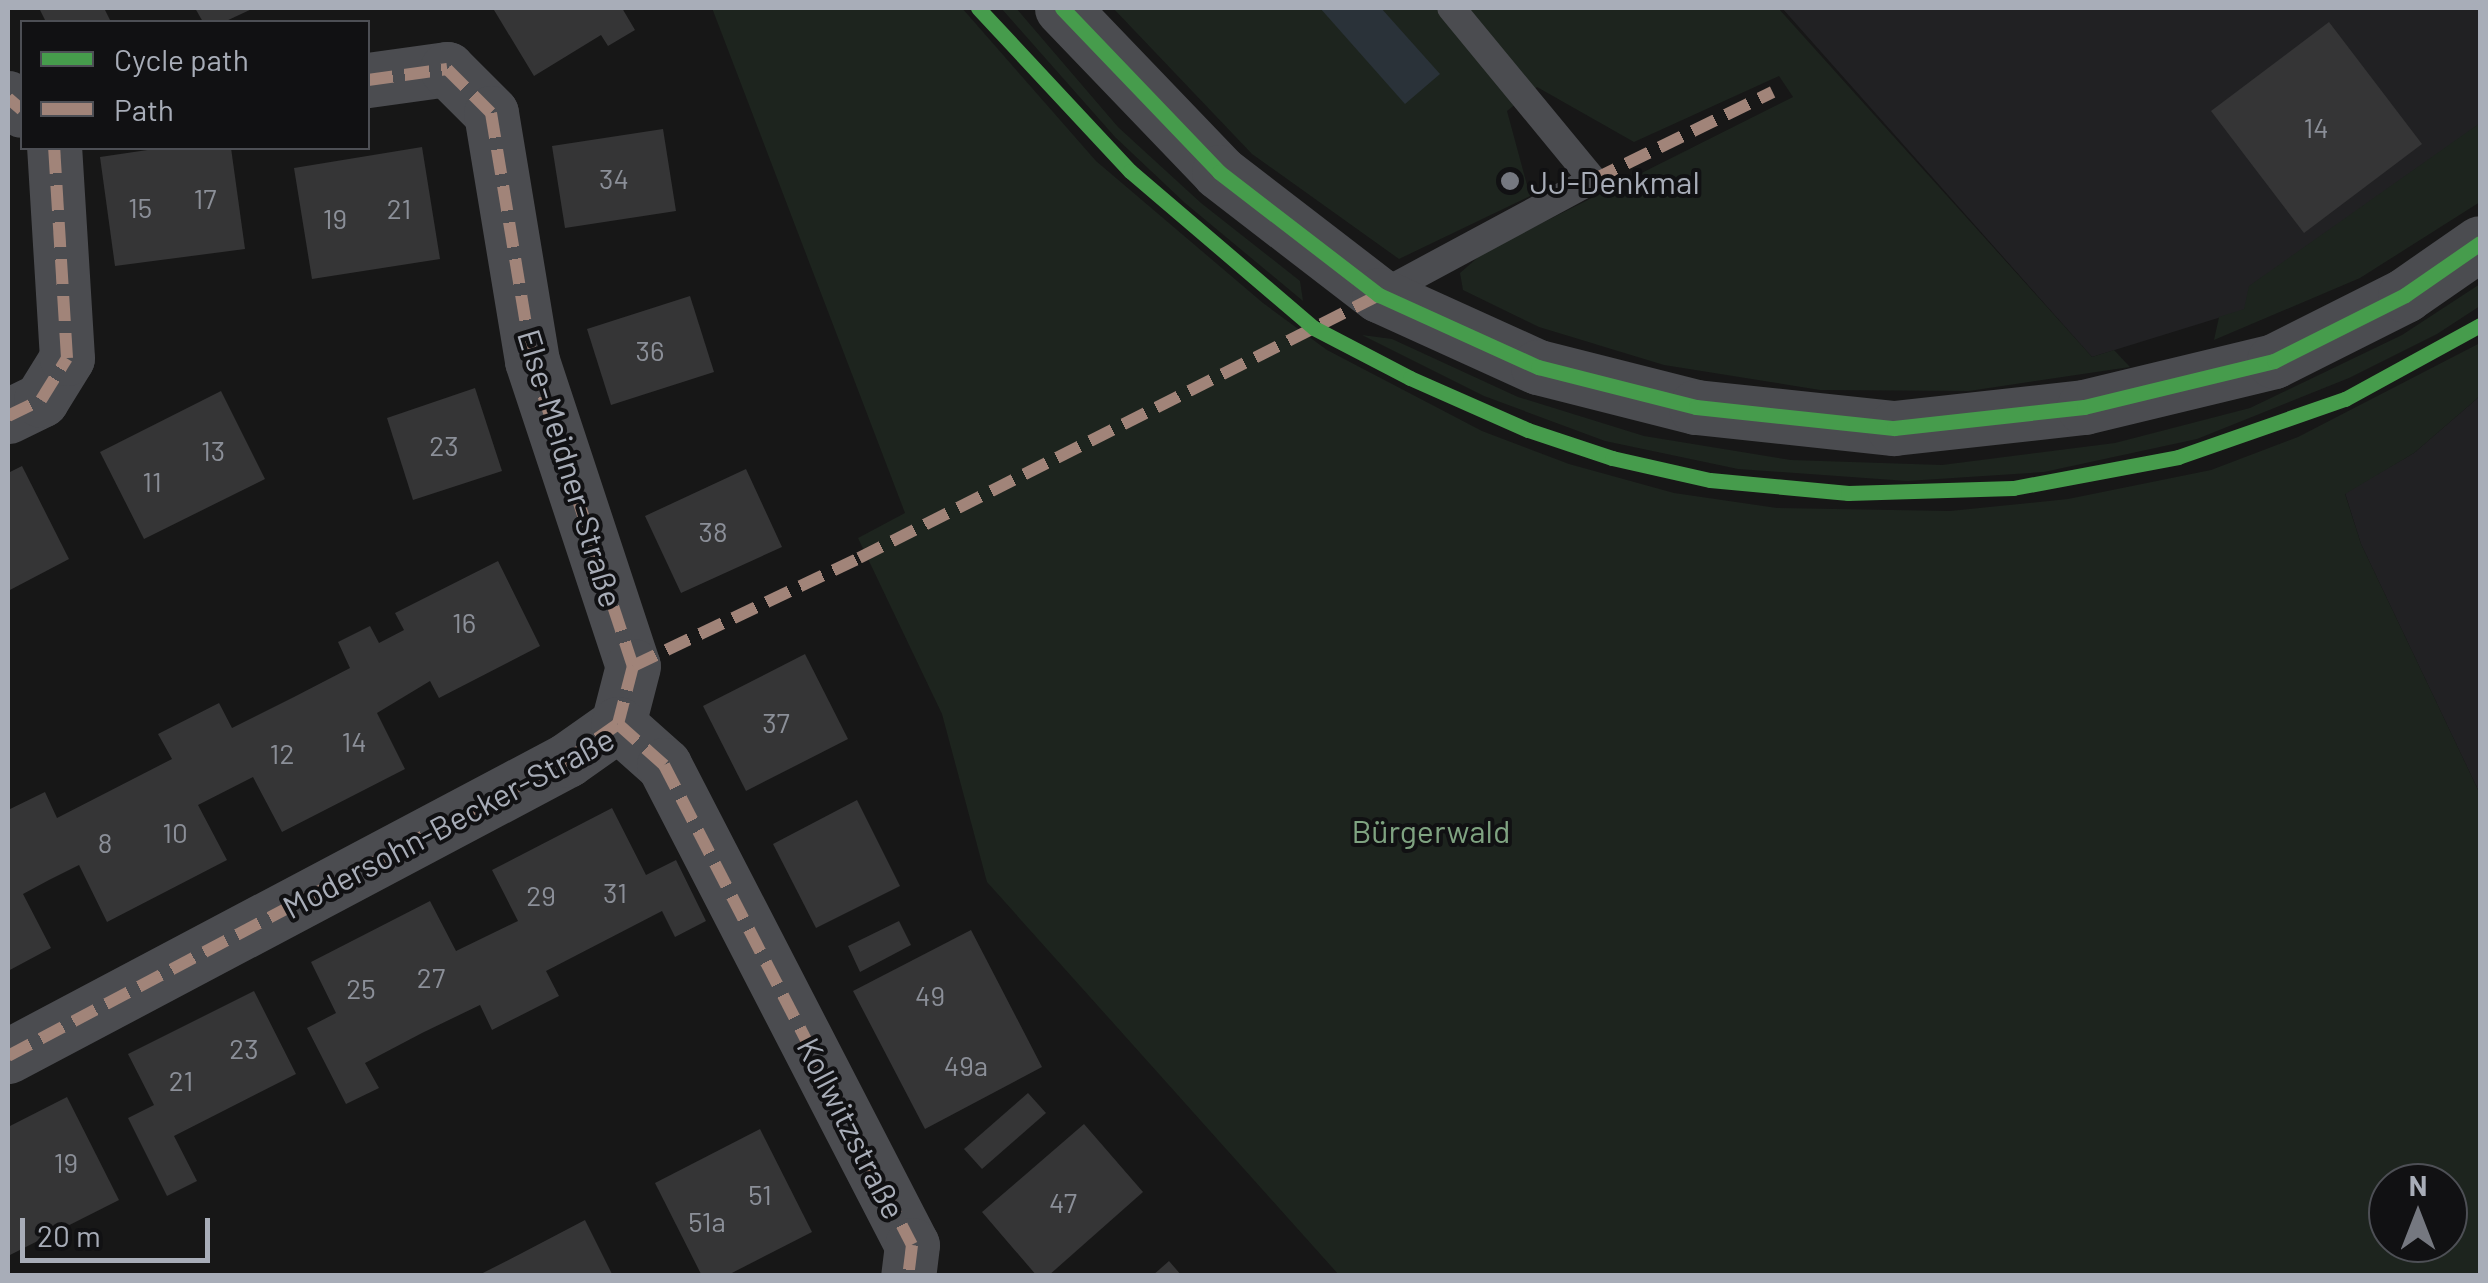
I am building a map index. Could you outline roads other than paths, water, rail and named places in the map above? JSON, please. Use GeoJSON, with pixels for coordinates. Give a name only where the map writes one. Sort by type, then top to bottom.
{"type":"FeatureCollection","features":[{"type":"Feature","properties":{"kind":"street"},"geometry":{"type":"LineString","coordinates":[[1062,8],[1219,172],[1379,295],[1538,367],[1696,407],[1894,428],[2084,407],[2274,360],[2406,295],[2480,242]]}},
{"type":"Feature","properties":{"kind":"street","name":"Else-Meidner-Straße"},"geometry":{"type":"LineString","coordinates":[[370,80],[447,70],[491,113],[532,360],[633,666],[618,724]]}},
{"type":"Feature","properties":{"kind":"street"},"geometry":{"type":"LineString","coordinates":[[8,416],[41,400],[68,358],[54,150]]}},
{"type":"Feature","properties":{"kind":"street","name":"Modersohn-Becker-Straße"},"geometry":{"type":"LineString","coordinates":[[8,1056],[566,760],[618,724],[664,766],[778,983]]}},
{"type":"Feature","properties":{"kind":"street","name":"Kollwitzstraße"},"geometry":{"type":"LineString","coordinates":[[778,983],[912,1245],[908,1276]]}},
{"type":"Feature","properties":{"kind":"lane"},"geometry":{"type":"LineString","coordinates":[[1379,295],[1593,180],[1451,8]]}},
{"type":"Feature","properties":{"kind":"place","name":"JJ-Denkmal"},"geometry":{"type":"Point","coordinates":[1510,181]}},
{"type":"Feature","properties":{"kind":"park label","name":"Bürgerwald"},"geometry":{"type":"Point","coordinates":[1431,830]}}]}
